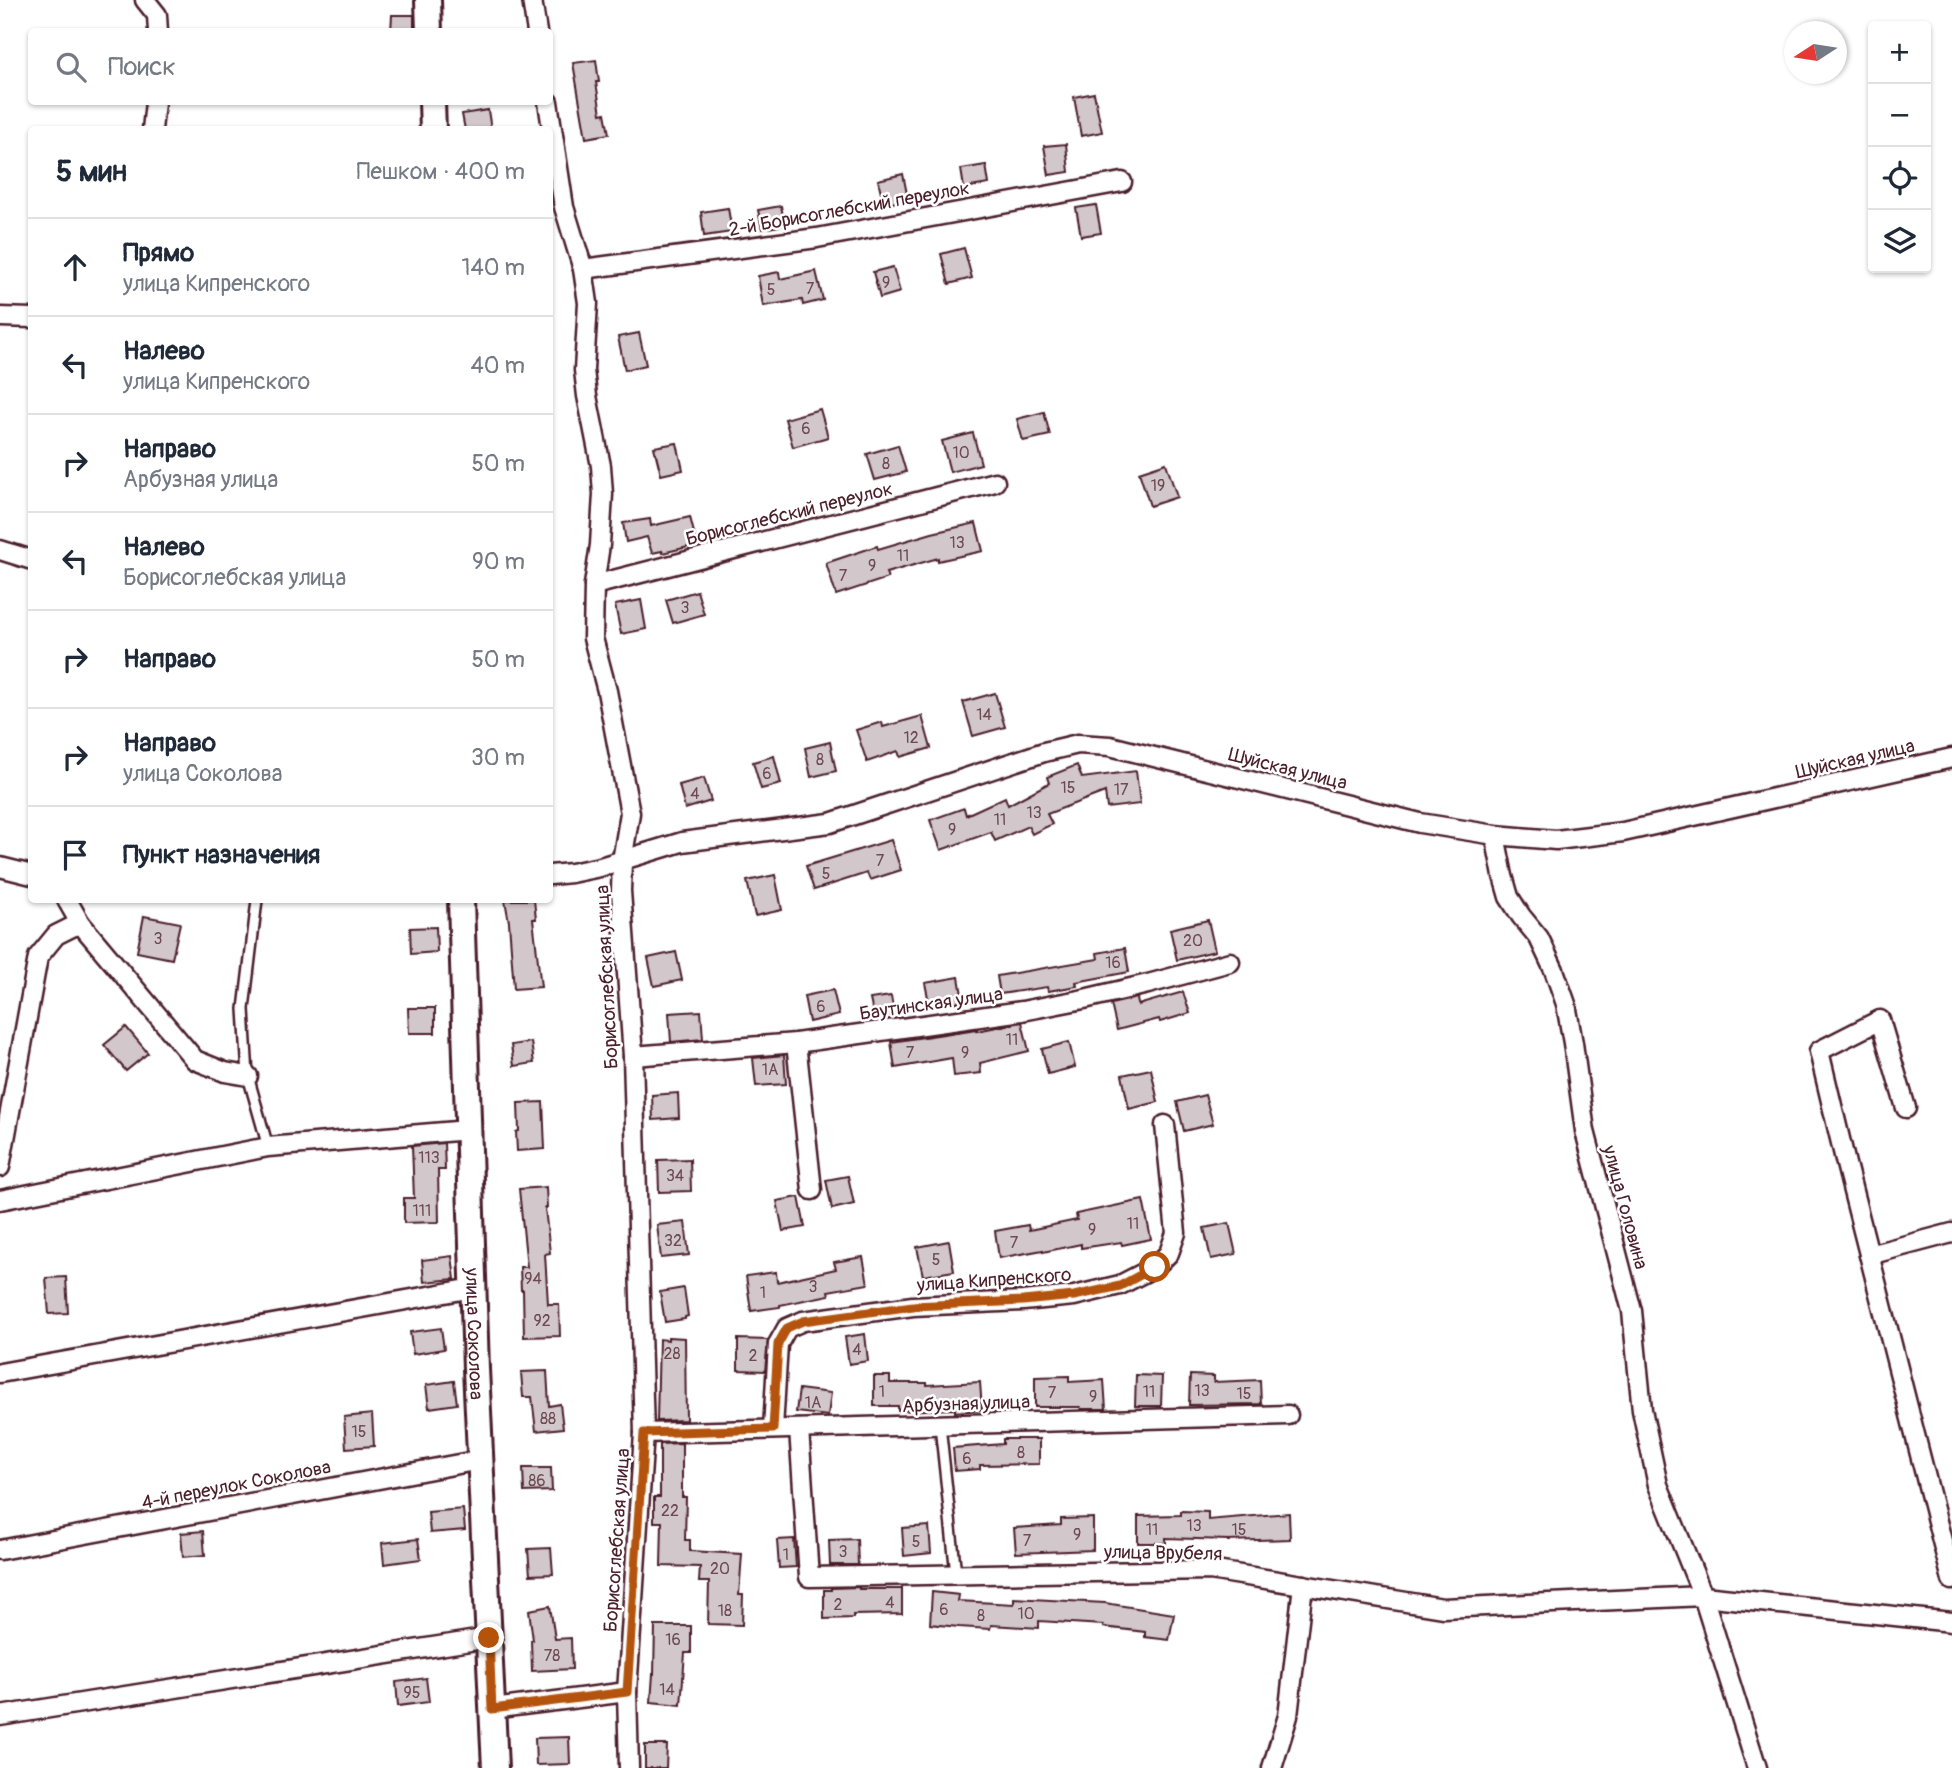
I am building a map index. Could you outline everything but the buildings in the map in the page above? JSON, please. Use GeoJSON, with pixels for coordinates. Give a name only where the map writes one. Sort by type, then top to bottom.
{"type":"FeatureCollection","features":[{"type":"Feature","properties":{"kind":"main road"},"geometry":{"type":"LineString","coordinates":[[428,0],[429,28]]}},
{"type":"Feature","properties":{"kind":"main road"},"geometry":{"type":"LineString","coordinates":[[432,105],[433,126]]}},
{"type":"Feature","properties":{"kind":"main road","name":"улица Соколова"},"geometry":{"type":"LineString","coordinates":[[461,903],[473,1288],[495,1768]]}},
{"type":"Feature","properties":{"kind":"street"},"geometry":{"type":"LineString","coordinates":[[145,0],[157,15],[158,28]]}},
{"type":"Feature","properties":{"kind":"street"},"geometry":{"type":"LineString","coordinates":[[532,0],[536,28]]}},
{"type":"Feature","properties":{"kind":"street"},"geometry":{"type":"LineString","coordinates":[[152,126],[155,105]]}},
{"type":"Feature","properties":{"kind":"street","name":"Борисоглебская улица"},"geometry":{"type":"LineString","coordinates":[[548,105],[552,126]]}},
{"type":"Feature","properties":{"kind":"street","name":"Борисоглебская улица"},"geometry":{"type":"LineString","coordinates":[[553,135],[564,207],[583,269],[588,303],[584,370],[601,466],[603,494],[594,585],[593,638],[607,691],[630,813],[622,861],[621,891],[632,1056],[644,1433],[627,1692],[629,1768]]}},
{"type":"Feature","properties":{"kind":"street","name":"2-й Борисоглебский переулок"},"geometry":{"type":"LineString","coordinates":[[583,269],[762,246],[1122,181]]}},
{"type":"Feature","properties":{"kind":"street"},"geometry":{"type":"LineString","coordinates":[[0,317],[28,318]]}},
{"type":"Feature","properties":{"kind":"street","name":"Борисоглебский переулок"},"geometry":{"type":"LineString","coordinates":[[594,585],[995,482]]}},
{"type":"Feature","properties":{"kind":"street"},"geometry":{"type":"LineString","coordinates":[[0,550],[28,559]]}},
{"type":"Feature","properties":{"kind":"street","name":"Шуйская улица"},"geometry":{"type":"LineString","coordinates":[[553,875],[622,861],[682,842],[830,823],[1044,752],[1078,744],[1110,746],[1420,823],[1495,835],[1556,839],[1623,832],[1952,758]]}},
{"type":"Feature","properties":{"kind":"street","name":"улица Головина"},"geometry":{"type":"LineString","coordinates":[[1495,835],[1509,897],[1539,938],[1566,1004],[1585,1131],[1632,1311],[1642,1409],[1658,1485],[1703,1596],[1757,1768]]}},
{"type":"Feature","properties":{"kind":"street"},"geometry":{"type":"LineString","coordinates":[[0,867],[28,874]]}},
{"type":"Feature","properties":{"kind":"street"},"geometry":{"type":"LineString","coordinates":[[69,903],[80,923],[195,1060],[225,1072],[248,1076]]}},
{"type":"Feature","properties":{"kind":"street"},"geometry":{"type":"LineString","coordinates":[[0,1167],[38,957],[56,936],[80,923]]}},
{"type":"Feature","properties":{"kind":"street","name":"Баутинская улица"},"geometry":{"type":"LineString","coordinates":[[632,1056],[796,1042],[1022,1011],[1122,990],[1230,962]]}},
{"type":"Feature","properties":{"kind":"street"},"geometry":{"type":"LineString","coordinates":[[1906,1108],[1880,1020],[1819,1051],[1952,1580]]}},
{"type":"Feature","properties":{"kind":"street"},"geometry":{"type":"LineString","coordinates":[[796,1042],[812,1190]]}},
{"type":"Feature","properties":{"kind":"street","name":"улица Кипренского"},"geometry":{"type":"LineString","coordinates":[[773,1429],[778,1344],[787,1328],[803,1321],[913,1306],[1074,1296],[1120,1286],[1155,1267],[1169,1253],[1176,1233],[1165,1125]]}},
{"type":"Feature","properties":{"kind":"street"},"geometry":{"type":"LineString","coordinates":[[0,1200],[268,1147],[468,1130]]}},
{"type":"Feature","properties":{"kind":"street"},"geometry":{"type":"LineString","coordinates":[[1869,1255],[1952,1233]]}},
{"type":"Feature","properties":{"kind":"street"},"geometry":{"type":"LineString","coordinates":[[0,1373],[473,1288]]}},
{"type":"Feature","properties":{"kind":"street","name":"Арбузная улица"},"geometry":{"type":"LineString","coordinates":[[644,1433],[1288,1415]]}},
{"type":"Feature","properties":{"kind":"street","name":"улица Врубеля"},"geometry":{"type":"LineString","coordinates":[[799,1429],[809,1577],[1210,1570],[1443,1608],[1703,1596],[1952,1622]]}},
{"type":"Feature","properties":{"kind":"street","name":"4-й переулок Соколова"},"geometry":{"type":"LineString","coordinates":[[0,1550],[480,1460]]}},
{"type":"Feature","properties":{"kind":"street"},"geometry":{"type":"LineString","coordinates":[[1272,1768],[1288,1716],[1303,1585]]}},
{"type":"Feature","properties":{"kind":"street"},"geometry":{"type":"LineString","coordinates":[[0,1716],[489,1638]]}},
{"type":"Feature","properties":{"kind":"street"},"geometry":{"type":"LineString","coordinates":[[492,1709],[627,1692]]}},
{"type":"Feature","properties":{"kind":"lane"},"geometry":{"type":"LineString","coordinates":[[257,903],[244,1009],[248,1076],[268,1147]]}},
{"type":"Feature","properties":{"kind":"lane"},"geometry":{"type":"LineString","coordinates":[[940,1425],[956,1574]]}},
{"type":"Feature","properties":{"kind":"route"},"geometry":{"type":"LineString","coordinates":[[489,1638],[492,1709],[627,1692],[644,1433],[773,1429],[778,1344],[787,1328],[803,1321],[913,1306],[1074,1296],[1120,1286],[1155,1267]]}}]}
